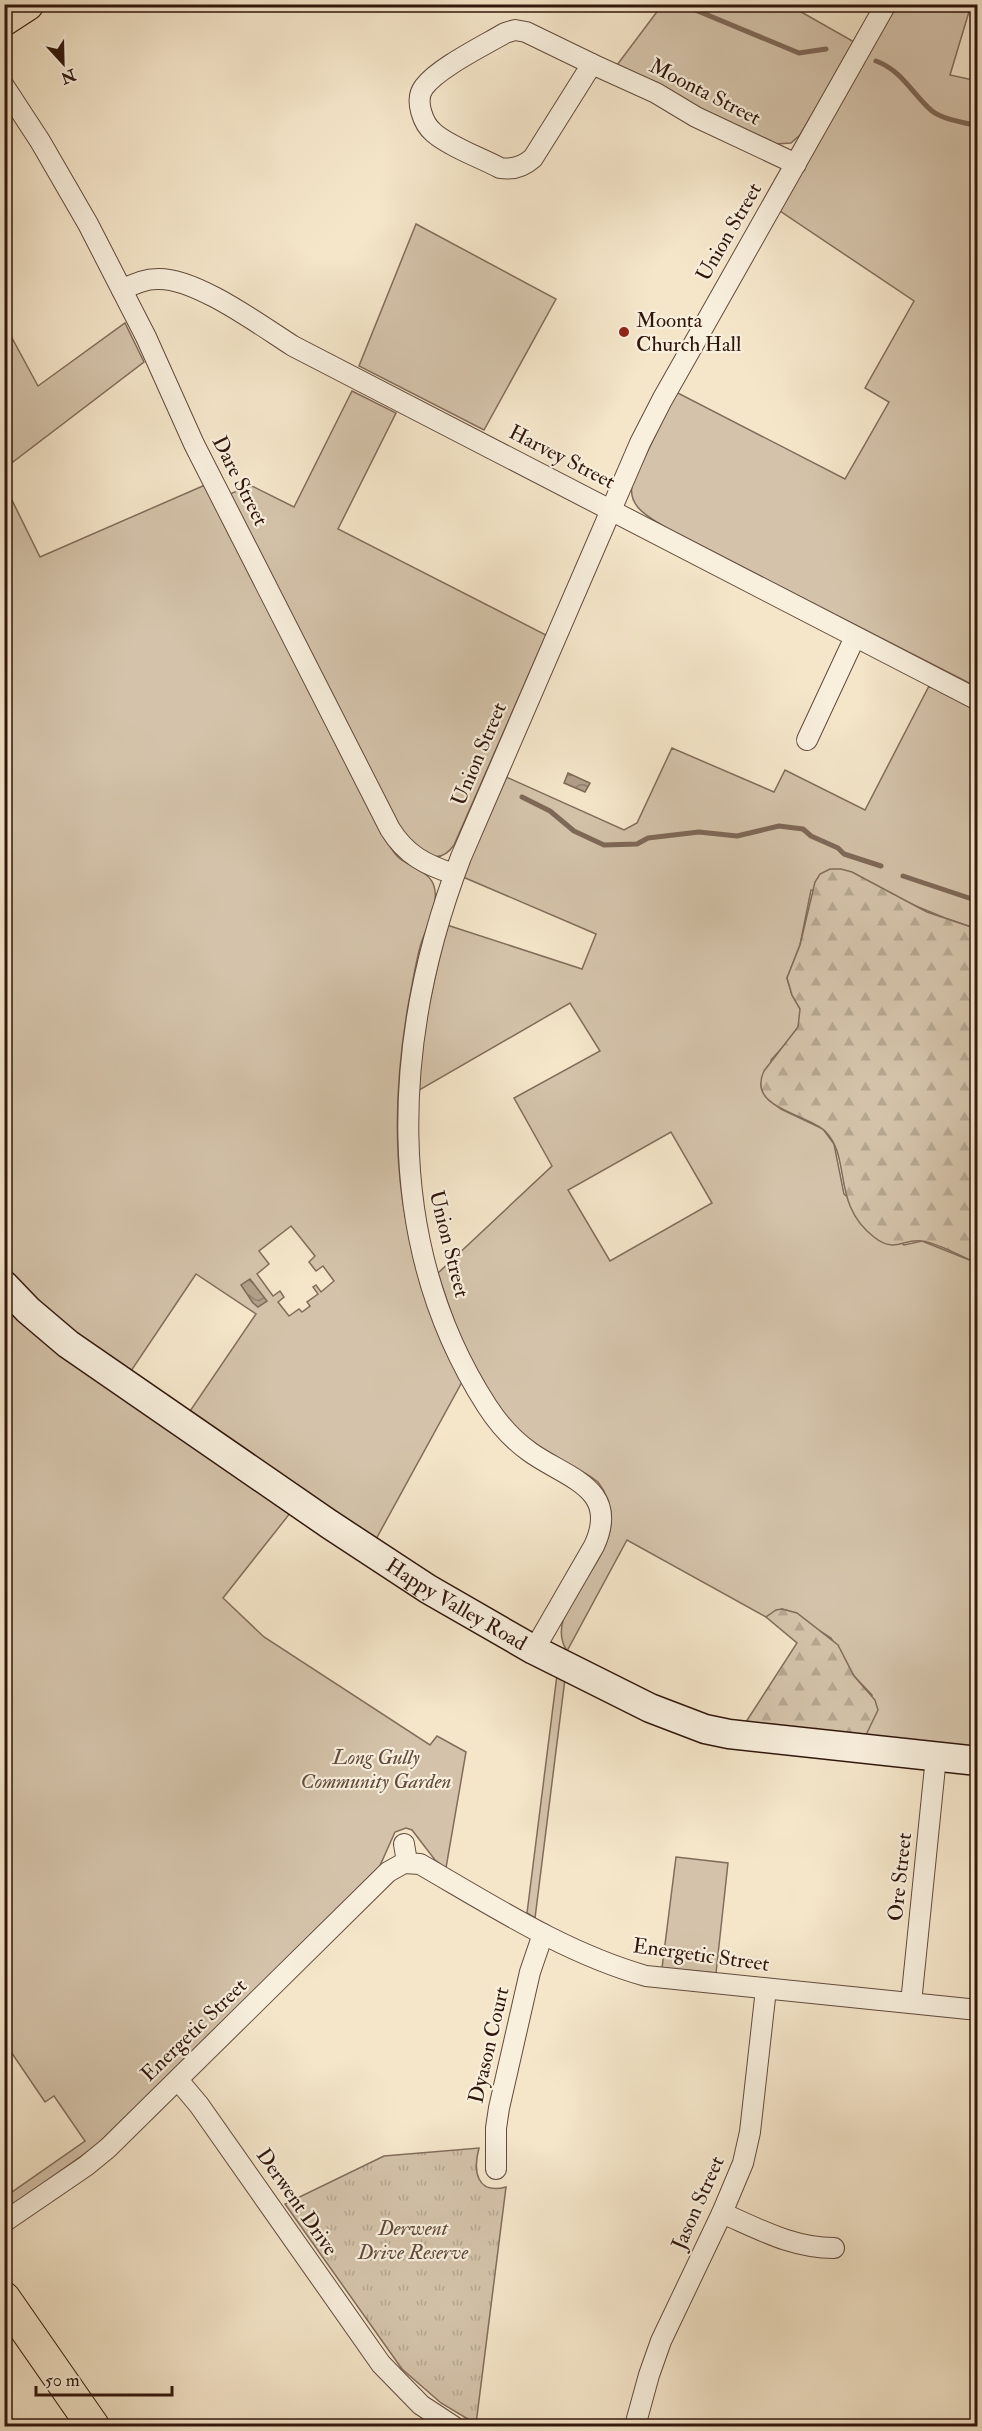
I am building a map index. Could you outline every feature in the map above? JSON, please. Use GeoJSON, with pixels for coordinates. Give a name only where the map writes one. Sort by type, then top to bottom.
{"type":"FeatureCollection","features":[{"type":"Feature","properties":{"kind":"highway"},"geometry":{"type":"LineString","coordinates":[[4,18],[27,4]]}},
{"type":"Feature","properties":{"kind":"main road"},"geometry":{"type":"LineString","coordinates":[[4,2298],[93,2427]]}},
{"type":"Feature","properties":{"kind":"street","name":"Union Street"},"geometry":{"type":"LineString","coordinates":[[534,1650],[600,1532],[602,1514],[592,1492],[577,1480],[529,1451],[507,1431],[488,1408],[468,1374],[438,1304],[418,1237],[408,1164],[407,1088],[426,974],[454,874],[640,443],[676,371],[886,4]]}},
{"type":"Feature","properties":{"kind":"street","name":"Moonta Street"},"geometry":{"type":"LineString","coordinates":[[592,64],[532,158],[517,167],[500,168],[435,134],[422,116],[421,92],[432,79],[510,31],[526,32],[656,93],[696,117],[796,164]]}},
{"type":"Feature","properties":{"kind":"street","name":"Dare Street"},"geometry":{"type":"LineString","coordinates":[[4,86],[75,200],[122,290],[146,337],[194,444],[390,829],[411,855],[431,866],[454,874]]}},
{"type":"Feature","properties":{"kind":"street","name":"Harvey Street"},"geometry":{"type":"LineString","coordinates":[[122,290],[132,284],[167,279],[213,297],[293,346],[978,700]]}},
{"type":"Feature","properties":{"kind":"street"},"geometry":{"type":"LineString","coordinates":[[807,740],[855,637]]}},
{"type":"Feature","properties":{"kind":"street","name":"Happy Valley Road"},"geometry":{"type":"LineString","coordinates":[[4,1285],[28,1310],[68,1344],[428,1589],[534,1650],[650,1708],[705,1729],[729,1734],[978,1761]]}},
{"type":"Feature","properties":{"kind":"street","name":"Ore Street"},"geometry":{"type":"LineString","coordinates":[[911,2003],[936,1757]]}},
{"type":"Feature","properties":{"kind":"street","name":"Energetic Street"},"geometry":{"type":"LineString","coordinates":[[4,2222],[98,2157],[406,1853],[420,1864],[543,1934],[600,1961],[646,1976],[978,2010]]}},
{"type":"Feature","properties":{"kind":"street","name":"Dyason Court"},"geometry":{"type":"LineString","coordinates":[[496,2169],[497,2117],[530,1972],[543,1934]]}},
{"type":"Feature","properties":{"kind":"street","name":"Jason Street"},"geometry":{"type":"LineString","coordinates":[[635,2427],[648,2375],[661,2341],[722,2213],[743,2163],[750,2132],[766,1989]]}},
{"type":"Feature","properties":{"kind":"street","name":"Derwent Drive"},"geometry":{"type":"LineString","coordinates":[[178,2080],[199,2105],[381,2364],[421,2404],[453,2427]]}},
{"type":"Feature","properties":{"kind":"street"},"geometry":{"type":"LineString","coordinates":[[722,2213],[796,2245],[834,2248]]}},
{"type":"Feature","properties":{"kind":"green space"},"geometry":{"type":"Polygon","coordinates":[[[662,5],[789,5],[856,43],[800,135],[791,143],[776,144],[707,114],[617,65],[662,5]]]}},
{"type":"Feature","properties":{"kind":"green space"},"geometry":{"type":"Polygon","coordinates":[[[896,5],[971,5],[950,75],[978,81],[977,687],[668,529],[641,511],[636,505],[632,491],[633,482],[676,392],[845,479],[889,402],[865,388],[914,301],[780,211],[896,5]]]}},
{"type":"Feature","properties":{"kind":"green space"},"geometry":{"type":"Polygon","coordinates":[[[416,224],[556,299],[484,430],[359,366],[416,224]]]}},
{"type":"Feature","properties":{"kind":"green space"},"geometry":{"type":"Polygon","coordinates":[[[125,323],[144,362],[5,468],[5,325],[38,386],[125,323]]]}},
{"type":"Feature","properties":{"kind":"green space"},"geometry":{"type":"Polygon","coordinates":[[[352,391],[396,413],[338,529],[546,635],[454,845],[447,853],[440,856],[427,854],[420,850],[402,832],[230,494],[250,485],[294,507],[352,391]]]}},
{"type":"Feature","properties":{"kind":"green space"},"geometry":{"type":"Polygon","coordinates":[[[4,484],[40,557],[205,485],[383,836],[399,858],[424,873],[434,886],[434,909],[420,947],[401,1057],[397,1106],[398,1153],[402,1199],[411,1244],[441,1335],[462,1382],[375,1541],[188,1414],[256,1314],[196,1274],[129,1374],[65,1325],[5,1270],[4,484]],[[291,1226],[259,1251],[269,1264],[257,1274],[273,1296],[280,1291],[284,1297],[278,1302],[289,1316],[299,1309],[302,1312],[310,1306],[307,1302],[318,1294],[313,1287],[316,1285],[321,1292],[334,1281],[323,1266],[316,1271],[309,1262],[315,1256],[291,1226]]]}},
{"type":"Feature","properties":{"kind":"green space"},"geometry":{"type":"Polygon","coordinates":[[[929,686],[977,711],[977,929],[911,904],[811,890],[800,945],[787,978],[801,1017],[791,1038],[771,1060],[769,1100],[781,1109],[823,1129],[834,1144],[844,1194],[904,1245],[922,1241],[977,1263],[977,1751],[864,1739],[872,1695],[854,1676],[831,1638],[789,1611],[782,1609],[766,1617],[627,1540],[567,1651],[561,1632],[566,1613],[602,1552],[610,1530],[610,1506],[598,1482],[535,1444],[516,1428],[500,1409],[486,1389],[463,1344],[438,1273],[552,1166],[514,1098],[600,1051],[570,1003],[416,1092],[425,1029],[447,925],[582,969],[596,934],[463,877],[504,776],[624,830],[637,823],[672,748],[774,792],[785,770],[865,810],[929,686]],[[671,1132],[568,1190],[610,1261],[712,1203],[671,1132]]]}},
{"type":"Feature","properties":{"kind":"green space"},"geometry":{"type":"Polygon","coordinates":[[[830,869],[852,872],[927,912],[977,929],[977,1263],[928,1242],[915,1241],[893,1245],[881,1242],[874,1237],[861,1224],[852,1210],[838,1154],[825,1131],[781,1108],[763,1094],[761,1084],[764,1071],[798,1027],[800,1009],[792,995],[787,978],[800,945],[815,882],[820,874],[830,869]]]}},
{"type":"Feature","properties":{"kind":"green space","name":"Long Gully Community Garden"},"geometry":{"type":"Polygon","coordinates":[[[4,1302],[291,1512],[223,1598],[264,1637],[430,1745],[437,1736],[466,1752],[446,1868],[435,1860],[412,1830],[406,1828],[395,1832],[378,1870],[97,2145],[5,2210],[5,2197],[85,2141],[54,2096],[45,2102],[5,2043],[4,1302]]]}},
{"type":"Feature","properties":{"kind":"green space"},"geometry":{"type":"Polygon","coordinates":[[[782,1609],[797,1613],[838,1645],[854,1676],[875,1700],[878,1710],[864,1739],[744,1725],[797,1643],[766,1617],[782,1609]]]}},
{"type":"Feature","properties":{"kind":"green space"},"geometry":{"type":"Polygon","coordinates":[[[557,1675],[565,1679],[535,1918],[527,1913],[557,1675]]]}},
{"type":"Feature","properties":{"kind":"green space"},"geometry":{"type":"Polygon","coordinates":[[[676,1857],[728,1863],[716,1973],[662,1968],[676,1857]]]}},
{"type":"Feature","properties":{"kind":"green space","name":"Derwent Drive Reserve"},"geometry":{"type":"Polygon","coordinates":[[[479,2148],[476,2164],[479,2179],[488,2187],[496,2189],[506,2187],[476,2424],[441,2403],[402,2369],[285,2204],[384,2156],[479,2148]]]}},
{"type":"Feature","properties":{"kind":"water"},"geometry":{"type":"Polygon","coordinates":[[[568,773],[590,783],[585,792],[564,783],[568,773]]]}},
{"type":"Feature","properties":{"kind":"water"},"geometry":{"type":"Polygon","coordinates":[[[250,1279],[267,1301],[258,1307],[241,1285],[250,1279]]]}},
{"type":"Feature","properties":{"kind":"waterway"},"geometry":{"type":"LineString","coordinates":[[681,4],[799,53],[826,49]]}},
{"type":"Feature","properties":{"kind":"waterway"},"geometry":{"type":"LineString","coordinates":[[876,61],[900,77],[932,111],[948,119],[978,126]]}},
{"type":"Feature","properties":{"kind":"waterway"},"geometry":{"type":"LineString","coordinates":[[522,797],[550,811],[574,831],[604,845],[637,844],[648,838],[699,832],[737,836],[779,826],[803,829],[811,836],[838,848],[844,854],[881,866]]}},
{"type":"Feature","properties":{"kind":"waterway"},"geometry":{"type":"LineString","coordinates":[[903,876],[978,901]]}},
{"type":"Feature","properties":{"kind":"place","name":"Moonta Church Hall"},"geometry":{"type":"Point","coordinates":[624,332]}}]}
